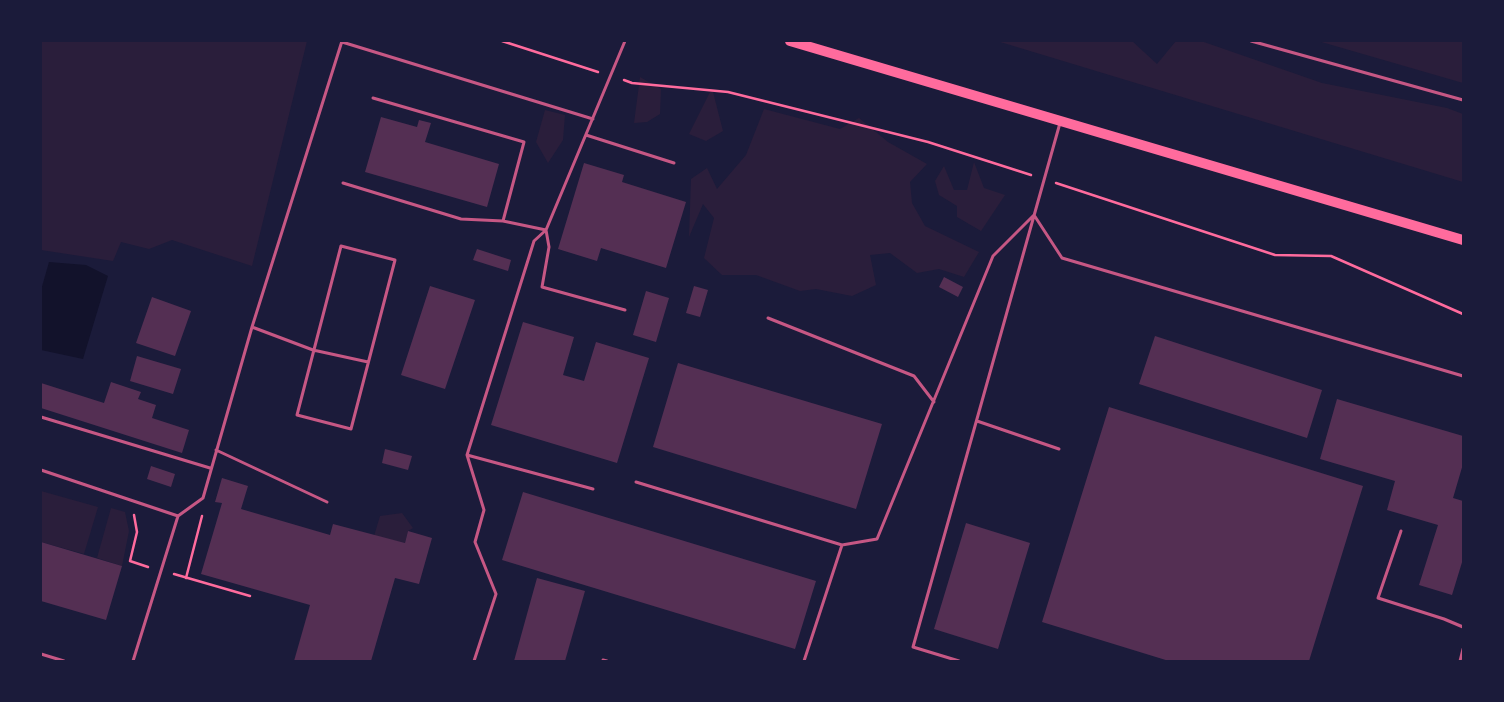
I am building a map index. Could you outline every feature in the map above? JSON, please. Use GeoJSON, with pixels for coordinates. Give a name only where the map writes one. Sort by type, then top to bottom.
{"type":"FeatureCollection","features":[{"type":"Feature","properties":{"kind":"main road"},"geometry":{"type":"LineString","coordinates":[[790,41],[1463,240]]}},
{"type":"Feature","properties":{"kind":"lane"},"geometry":{"type":"LineString","coordinates":[[133,661],[178,516],[203,498],[210,468],[252,327],[342,41],[593,119]]}},
{"type":"Feature","properties":{"kind":"lane"},"geometry":{"type":"LineString","coordinates":[[474,661],[496,594],[475,542],[484,510],[467,455],[534,241],[546,230],[625,41]]}},
{"type":"Feature","properties":{"kind":"lane"},"geometry":{"type":"LineString","coordinates":[[1251,41],[1463,100]]}},
{"type":"Feature","properties":{"kind":"lane"},"geometry":{"type":"LineString","coordinates":[[373,98],[524,142],[503,221]]}},
{"type":"Feature","properties":{"kind":"lane"},"geometry":{"type":"LineString","coordinates":[[959,661],[951,660],[913,647],[1060,121]]}},
{"type":"Feature","properties":{"kind":"lane"},"geometry":{"type":"LineString","coordinates":[[586,135],[674,163]]}},
{"type":"Feature","properties":{"kind":"lane"},"geometry":{"type":"LineString","coordinates":[[343,183],[461,219],[503,221],[546,230]]}},
{"type":"Feature","properties":{"kind":"lane"},"geometry":{"type":"LineString","coordinates":[[1034,215],[1062,258],[1463,376]]}},
{"type":"Feature","properties":{"kind":"lane"},"geometry":{"type":"LineString","coordinates":[[636,482],[842,545],[877,539],[993,256],[1034,215]]}},
{"type":"Feature","properties":{"kind":"lane"},"geometry":{"type":"LineString","coordinates":[[546,230],[549,247],[542,287],[625,310]]}},
{"type":"Feature","properties":{"kind":"lane"},"geometry":{"type":"LineString","coordinates":[[341,246],[395,260],[368,362],[351,429],[297,415],[341,246]]}},
{"type":"Feature","properties":{"kind":"lane"},"geometry":{"type":"LineString","coordinates":[[768,318],[914,376],[934,402]]}},
{"type":"Feature","properties":{"kind":"lane"},"geometry":{"type":"LineString","coordinates":[[252,327],[313,350],[368,362]]}},
{"type":"Feature","properties":{"kind":"lane"},"geometry":{"type":"LineString","coordinates":[[41,417],[210,468]]}},
{"type":"Feature","properties":{"kind":"lane"},"geometry":{"type":"LineString","coordinates":[[977,421],[1059,449]]}},
{"type":"Feature","properties":{"kind":"lane"},"geometry":{"type":"LineString","coordinates":[[216,450],[327,502]]}},
{"type":"Feature","properties":{"kind":"lane"},"geometry":{"type":"LineString","coordinates":[[467,455],[593,489]]}},
{"type":"Feature","properties":{"kind":"lane"},"geometry":{"type":"LineString","coordinates":[[41,470],[178,516]]}},
{"type":"Feature","properties":{"kind":"lane"},"geometry":{"type":"LineString","coordinates":[[1401,531],[1378,598],[1444,619],[1463,628]]}},
{"type":"Feature","properties":{"kind":"lane"},"geometry":{"type":"LineString","coordinates":[[804,661],[842,545]]}},
{"type":"Feature","properties":{"kind":"lane"},"geometry":{"type":"LineString","coordinates":[[1460,661],[1463,649]]}},
{"type":"Feature","properties":{"kind":"lane"},"geometry":{"type":"LineString","coordinates":[[41,654],[64,661]]}},
{"type":"Feature","properties":{"kind":"lane"},"geometry":{"type":"LineString","coordinates":[[603,660],[607,661]]}},
{"type":"Feature","properties":{"kind":"path"},"geometry":{"type":"LineString","coordinates":[[502,41],[632,83],[728,92],[928,142],[1275,255],[1331,256],[1463,314]]}},
{"type":"Feature","properties":{"kind":"path"},"geometry":{"type":"LineString","coordinates":[[186,578],[204,509],[203,498]]}},
{"type":"Feature","properties":{"kind":"shaded area"},"geometry":{"type":"Polygon","coordinates":[[[41,41],[307,41],[252,266],[172,240],[149,249],[121,242],[113,261],[41,250],[41,41]]]}},
{"type":"Feature","properties":{"kind":"shaded area"},"geometry":{"type":"Polygon","coordinates":[[[997,41],[1132,41],[1157,64],[1176,41],[1201,41],[1322,83],[1447,108],[1463,114],[1463,182],[997,41]]]}},
{"type":"Feature","properties":{"kind":"shaded area"},"geometry":{"type":"Polygon","coordinates":[[[1318,41],[1463,41],[1463,83],[1318,41]]]}},
{"type":"Feature","properties":{"kind":"shaded area"},"geometry":{"type":"Polygon","coordinates":[[[640,77],[661,89],[660,114],[647,122],[634,123],[640,77]]]}},
{"type":"Feature","properties":{"kind":"shaded area"},"geometry":{"type":"Polygon","coordinates":[[[712,88],[723,131],[706,141],[689,134],[712,88]]]}},
{"type":"Feature","properties":{"kind":"shaded area"},"geometry":{"type":"Polygon","coordinates":[[[764,109],[840,129],[859,118],[888,142],[927,164],[910,182],[912,203],[925,226],[979,252],[964,277],[939,269],[917,273],[890,253],[870,255],[876,285],[852,296],[816,289],[800,291],[756,275],[722,275],[704,258],[714,218],[703,204],[689,237],[691,179],[707,168],[717,189],[746,155],[764,109]]]}},
{"type":"Feature","properties":{"kind":"shaded area"},"geometry":{"type":"Polygon","coordinates":[[[545,110],[565,115],[563,140],[548,163],[536,142],[545,110]]]}},
{"type":"Feature","properties":{"kind":"shaded area"},"geometry":{"type":"Polygon","coordinates":[[[974,162],[984,188],[1005,195],[981,231],[957,217],[957,206],[939,195],[935,181],[944,166],[954,190],[967,190],[974,162]]]}},
{"type":"Feature","properties":{"kind":"shaded area"},"geometry":{"type":"Polygon","coordinates":[[[49,262],[86,265],[108,276],[83,359],[41,350],[41,290],[49,262]]]}},
{"type":"Feature","properties":{"kind":"shaded area"},"geometry":{"type":"Polygon","coordinates":[[[41,491],[98,507],[84,554],[41,542],[41,491]]]}},
{"type":"Feature","properties":{"kind":"shaded area"},"geometry":{"type":"Polygon","coordinates":[[[111,508],[125,512],[129,531],[122,566],[97,558],[111,508]]]}},
{"type":"Feature","properties":{"kind":"shaded area"},"geometry":{"type":"Polygon","coordinates":[[[402,513],[413,528],[408,531],[405,543],[374,536],[380,516],[402,513]]]}},
{"type":"Feature","properties":{"kind":"building"},"geometry":{"type":"Polygon","coordinates":[[[381,117],[417,127],[419,120],[431,123],[425,142],[499,164],[487,207],[365,172],[381,117]]]}},
{"type":"Feature","properties":{"kind":"building"},"geometry":{"type":"Polygon","coordinates":[[[584,163],[624,175],[622,182],[686,202],[666,268],[601,248],[597,261],[558,249],[584,163]]]}},
{"type":"Feature","properties":{"kind":"building"},"geometry":{"type":"Polygon","coordinates":[[[477,249],[511,260],[508,271],[473,260],[477,249]]]}},
{"type":"Feature","properties":{"kind":"building"},"geometry":{"type":"Polygon","coordinates":[[[944,277],[963,287],[958,297],[939,287],[944,277]]]}},
{"type":"Feature","properties":{"kind":"building"},"geometry":{"type":"Polygon","coordinates":[[[430,286],[475,300],[445,389],[401,375],[430,286]]]}},
{"type":"Feature","properties":{"kind":"building"},"geometry":{"type":"Polygon","coordinates":[[[694,286],[708,290],[700,317],[686,313],[694,286]]]}},
{"type":"Feature","properties":{"kind":"building"},"geometry":{"type":"Polygon","coordinates":[[[646,291],[669,298],[656,342],[633,335],[646,291]]]}},
{"type":"Feature","properties":{"kind":"building"},"geometry":{"type":"Polygon","coordinates":[[[152,297],[191,311],[175,356],[136,343],[152,297]]]}},
{"type":"Feature","properties":{"kind":"building"},"geometry":{"type":"Polygon","coordinates":[[[523,322],[574,337],[563,375],[584,381],[596,342],[649,358],[617,463],[491,425],[523,322]]]}},
{"type":"Feature","properties":{"kind":"building"},"geometry":{"type":"Polygon","coordinates":[[[1155,336],[1322,390],[1307,438],[1139,384],[1155,336]]]}},
{"type":"Feature","properties":{"kind":"building"},"geometry":{"type":"Polygon","coordinates":[[[137,356],[181,369],[173,394],[130,381],[137,356]]]}},
{"type":"Feature","properties":{"kind":"building"},"geometry":{"type":"Polygon","coordinates":[[[678,363],[882,424],[856,509],[653,447],[678,363]]]}},
{"type":"Feature","properties":{"kind":"building"},"geometry":{"type":"Polygon","coordinates":[[[111,382],[141,392],[138,399],[156,405],[152,418],[189,430],[182,453],[41,408],[41,383],[104,403],[111,382]]]}},
{"type":"Feature","properties":{"kind":"building"},"geometry":{"type":"Polygon","coordinates":[[[1337,399],[1463,436],[1463,464],[1453,498],[1463,501],[1463,559],[1452,595],[1419,585],[1438,525],[1387,510],[1395,481],[1320,459],[1337,399]]]}},
{"type":"Feature","properties":{"kind":"building"},"geometry":{"type":"Polygon","coordinates":[[[1109,407],[1363,486],[1309,661],[1169,661],[1042,622],[1109,407]]]}},
{"type":"Feature","properties":{"kind":"building"},"geometry":{"type":"Polygon","coordinates":[[[385,449],[412,456],[408,470],[382,463],[385,449]]]}},
{"type":"Feature","properties":{"kind":"building"},"geometry":{"type":"Polygon","coordinates":[[[151,466],[175,474],[171,487],[147,479],[151,466]]]}},
{"type":"Feature","properties":{"kind":"building"},"geometry":{"type":"Polygon","coordinates":[[[222,478],[248,486],[241,509],[330,535],[333,524],[405,543],[408,531],[432,538],[419,584],[395,578],[371,661],[294,661],[310,605],[201,574],[222,503],[215,502],[222,478]]]}},
{"type":"Feature","properties":{"kind":"building"},"geometry":{"type":"Polygon","coordinates":[[[523,492],[816,581],[795,649],[502,560],[523,492]]]}},
{"type":"Feature","properties":{"kind":"building"},"geometry":{"type":"Polygon","coordinates":[[[966,523],[1030,543],[998,649],[934,629],[966,523]]]}},
{"type":"Feature","properties":{"kind":"building"},"geometry":{"type":"Polygon","coordinates":[[[41,542],[122,566],[106,620],[41,601],[41,542]]]}},
{"type":"Feature","properties":{"kind":"building"},"geometry":{"type":"Polygon","coordinates":[[[537,578],[585,591],[565,661],[514,661],[537,578]]]}}]}
